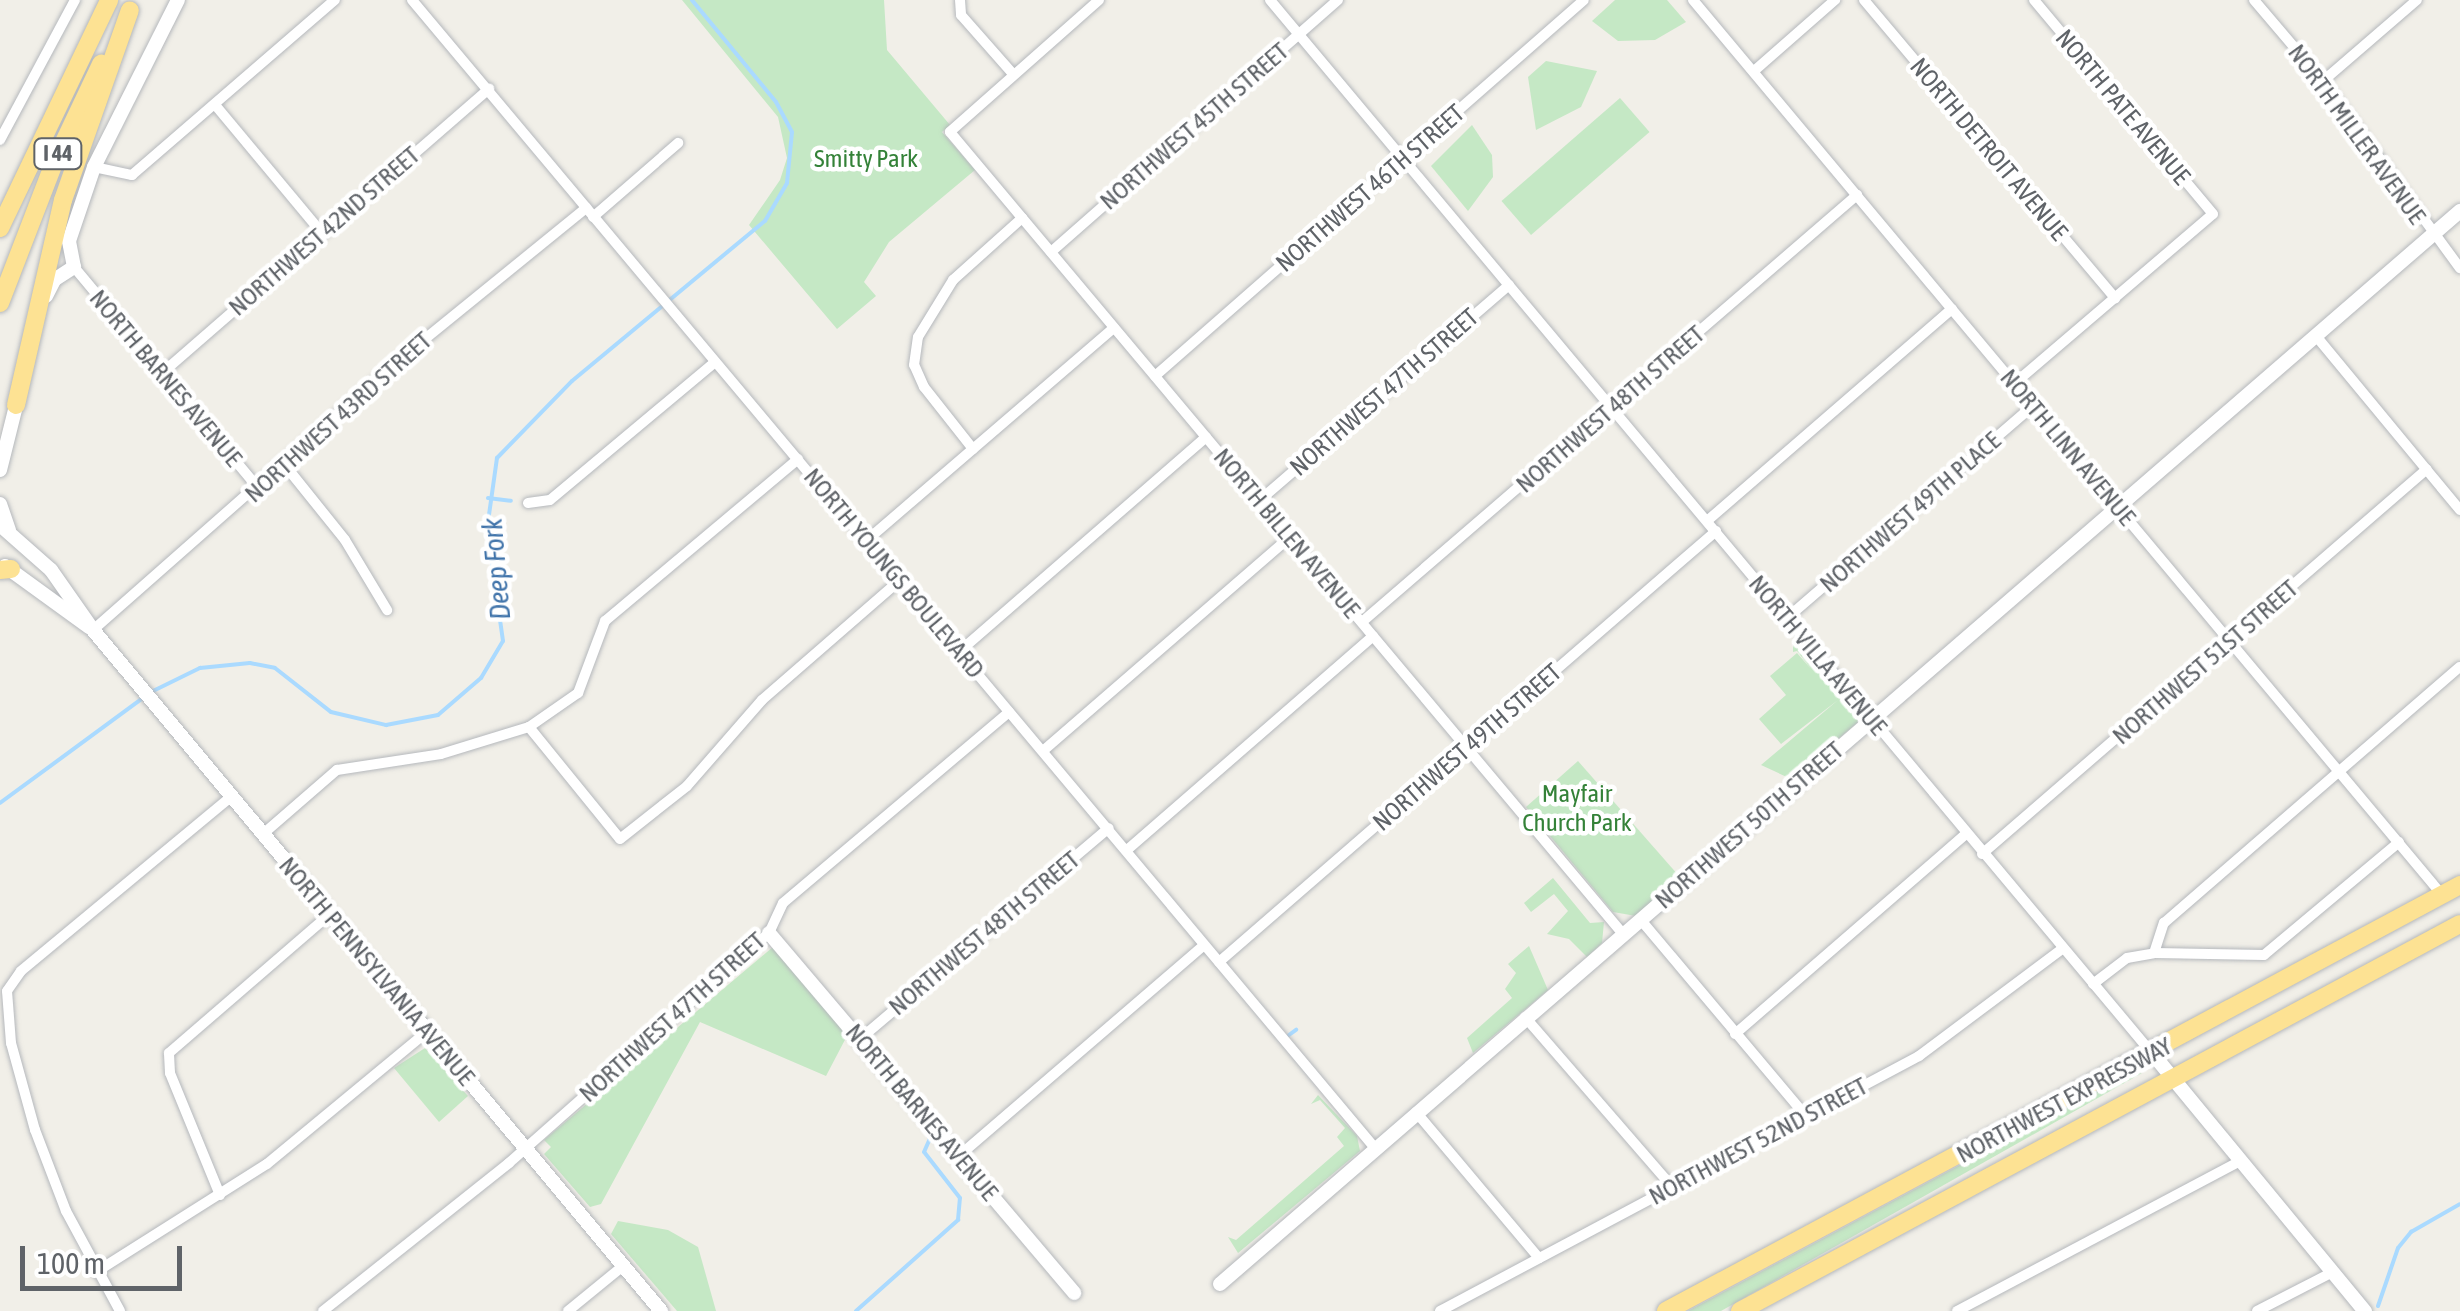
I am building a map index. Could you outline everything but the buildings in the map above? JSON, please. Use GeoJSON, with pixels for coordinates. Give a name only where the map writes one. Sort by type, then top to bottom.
{"type":"FeatureCollection","features":[{"type":"Feature","properties":{"kind":"highway","name":"I 44"},"geometry":{"type":"LineString","coordinates":[[0,228],[26,165],[109,0]]}},
{"type":"Feature","properties":{"kind":"highway","name":"I 44"},"geometry":{"type":"LineString","coordinates":[[0,303],[54,163],[133,5]]}},
{"type":"Feature","properties":{"kind":"highway"},"geometry":{"type":"LineString","coordinates":[[16,405],[56,228],[133,5]]}},
{"type":"Feature","properties":{"kind":"highway"},"geometry":{"type":"LineString","coordinates":[[0,204],[26,165]]}},
{"type":"Feature","properties":{"kind":"highway","name":"NORTHWEST EXPRESSWAY"},"geometry":{"type":"LineString","coordinates":[[1666,1311],[2460,885]]}},
{"type":"Feature","properties":{"kind":"highway","name":"NORTHWEST EXPRESSWAY"},"geometry":{"type":"LineString","coordinates":[[1740,1311],[2460,924]]}},
{"type":"Feature","properties":{"kind":"street"},"geometry":{"type":"LineString","coordinates":[[0,140],[75,0]]}},
{"type":"Feature","properties":{"kind":"street"},"geometry":{"type":"LineString","coordinates":[[0,470],[49,287],[74,267],[69,241],[94,167],[178,0]]}},
{"type":"Feature","properties":{"kind":"street"},"geometry":{"type":"LineString","coordinates":[[94,167],[132,175],[335,0]]}},
{"type":"Feature","properties":{"kind":"street","name":"NORTH YOUNGS BOULEVARD"},"geometry":{"type":"LineString","coordinates":[[412,0],[1374,1148]]}},
{"type":"Feature","properties":{"kind":"street"},"geometry":{"type":"LineString","coordinates":[[960,0],[962,15],[1013,74],[1099,0]]}},
{"type":"Feature","properties":{"kind":"street","name":"NORTH VILLA AVENUE"},"geometry":{"type":"LineString","coordinates":[[1270,0],[2062,950],[2174,1077],[2364,1310]]}},
{"type":"Feature","properties":{"kind":"street","name":"NORTHWEST 45TH STREET"},"geometry":{"type":"LineString","coordinates":[[1051,252],[1338,0]]}},
{"type":"Feature","properties":{"kind":"street","name":"NORTHWEST 46TH STREET"},"geometry":{"type":"LineString","coordinates":[[1155,376],[1584,0]]}},
{"type":"Feature","properties":{"kind":"street","name":"NORTH LINN AVENUE"},"geometry":{"type":"LineString","coordinates":[[1694,0],[2442,895]]}},
{"type":"Feature","properties":{"kind":"street"},"geometry":{"type":"LineString","coordinates":[[1754,71],[1835,0]]}},
{"type":"Feature","properties":{"kind":"street","name":"NORTH DETROIT AVENUE"},"geometry":{"type":"LineString","coordinates":[[1864,0],[2114,298]]}},
{"type":"Feature","properties":{"kind":"street","name":"NORTH PATE AVENUE"},"geometry":{"type":"LineString","coordinates":[[2034,0],[2213,214],[2114,298]]}},
{"type":"Feature","properties":{"kind":"street","name":"NORTH MILLER AVENUE"},"geometry":{"type":"LineString","coordinates":[[2254,0],[2323,81],[2432,236],[2460,268]]}},
{"type":"Feature","properties":{"kind":"street"},"geometry":{"type":"LineString","coordinates":[[2323,81],[2417,0]]}},
{"type":"Feature","properties":{"kind":"street","name":"NORTH BILLEN AVENUE"},"geometry":{"type":"LineString","coordinates":[[1013,74],[950,132],[1623,934]]}},
{"type":"Feature","properties":{"kind":"street","name":"NORTHWEST 42ND STREET"},"geometry":{"type":"LineString","coordinates":[[161,374],[320,231],[489,89]]}},
{"type":"Feature","properties":{"kind":"street"},"geometry":{"type":"LineString","coordinates":[[216,106],[320,231]]}},
{"type":"Feature","properties":{"kind":"street","name":"NORTHWEST 43RD STREET"},"geometry":{"type":"LineString","coordinates":[[93,630],[404,356],[678,142]]}},
{"type":"Feature","properties":{"kind":"street","name":"NORTHWEST 48TH STREET"},"geometry":{"type":"LineString","coordinates":[[1362,622],[1857,195]]}},
{"type":"Feature","properties":{"kind":"street","name":"NORTHWEST 50TH STREET"},"geometry":{"type":"LineString","coordinates":[[1220,1284],[2460,212]]}},
{"type":"Feature","properties":{"kind":"street"},"geometry":{"type":"LineString","coordinates":[[973,449],[924,386],[914,365],[918,337],[954,280],[1022,218]]}},
{"type":"Feature","properties":{"kind":"street","name":"NORTH BARNES AVENUE"},"geometry":{"type":"LineString","coordinates":[[74,267],[258,488]]}},
{"type":"Feature","properties":{"kind":"street","name":"NORTHWEST 47TH STREET"},"geometry":{"type":"LineString","coordinates":[[1260,500],[1509,285]]}},
{"type":"Feature","properties":{"kind":"street"},"geometry":{"type":"LineString","coordinates":[[2015,383],[2114,298]]}},
{"type":"Feature","properties":{"kind":"street"},"geometry":{"type":"LineString","coordinates":[[1707,521],[1952,309]]}},
{"type":"Feature","properties":{"kind":"street"},"geometry":{"type":"LineString","coordinates":[[866,541],[1114,328]]}},
{"type":"Feature","properties":{"kind":"street"},"geometry":{"type":"LineString","coordinates":[[2316,336],[2460,510]]}},
{"type":"Feature","properties":{"kind":"street"},"geometry":{"type":"LineString","coordinates":[[528,503],[550,500],[714,362]]}},
{"type":"Feature","properties":{"kind":"street","name":"NORTHWEST 49TH PLACE"},"geometry":{"type":"LineString","coordinates":[[1787,618],[2033,406]]}},
{"type":"Feature","properties":{"kind":"street"},"geometry":{"type":"LineString","coordinates":[[960,651],[1206,437]]}},
{"type":"Feature","properties":{"kind":"street"},"geometry":{"type":"LineString","coordinates":[[263,834],[337,770],[441,754],[530,727],[578,693],[605,621],[798,459]]}},
{"type":"Feature","properties":{"kind":"street"},"geometry":{"type":"LineString","coordinates":[[284,464],[345,540],[387,610]]}},
{"type":"Feature","properties":{"kind":"street","name":"NORTHWEST 51ST STREET"},"geometry":{"type":"LineString","coordinates":[[1982,854],[2426,470]]}},
{"type":"Feature","properties":{"kind":"street"},"geometry":{"type":"LineString","coordinates":[[0,504],[4,528]]}},
{"type":"Feature","properties":{"kind":"street","name":"NORTH PENNSYLVANIA AVENUE"},"geometry":{"type":"LineString","coordinates":[[4,528],[62,584],[93,630],[661,1311]]}},
{"type":"Feature","properties":{"kind":"street","name":"NORTHWEST 49TH STREET"},"geometry":{"type":"LineString","coordinates":[[1218,962],[1716,532]]}},
{"type":"Feature","properties":{"kind":"street"},"geometry":{"type":"LineString","coordinates":[[1044,750],[1290,537]]}},
{"type":"Feature","properties":{"kind":"street","name":"NORTH PENNSYLVANIA AVENUE"},"geometry":{"type":"LineString","coordinates":[[4,568],[93,630]]}},
{"type":"Feature","properties":{"kind":"street"},"geometry":{"type":"LineString","coordinates":[[530,727],[620,839],[687,786],[762,700],[899,581]]}},
{"type":"Feature","properties":{"kind":"street"},"geometry":{"type":"LineString","coordinates":[[1127,850],[1373,636]]}},
{"type":"Feature","properties":{"kind":"street"},"geometry":{"type":"LineString","coordinates":[[2154,954],[2164,923],[2460,667]]}},
{"type":"Feature","properties":{"kind":"street","name":"NORTHWEST 47TH STREET"},"geometry":{"type":"LineString","coordinates":[[323,1311],[525,1148],[769,933],[784,903],[1009,712]]}},
{"type":"Feature","properties":{"kind":"street"},"geometry":{"type":"LineString","coordinates":[[120,1311],[96,1272],[35,1130],[5,1003],[21,972],[232,796]]}},
{"type":"Feature","properties":{"kind":"street","name":"NORTHWEST 48TH STREET"},"geometry":{"type":"LineString","coordinates":[[860,1039],[1109,828]]}},
{"type":"Feature","properties":{"kind":"street"},"geometry":{"type":"LineString","coordinates":[[1735,1034],[1966,834]]}},
{"type":"Feature","properties":{"kind":"street"},"geometry":{"type":"LineString","coordinates":[[2093,984],[2127,958],[2154,954],[2264,954],[2399,842]]}},
{"type":"Feature","properties":{"kind":"street"},"geometry":{"type":"LineString","coordinates":[[220,1195],[170,1073],[169,1053],[330,914]]}},
{"type":"Feature","properties":{"kind":"street"},"geometry":{"type":"LineString","coordinates":[[1640,920],[1806,1116]]}},
{"type":"Feature","properties":{"kind":"street","name":"NORTH BARNES AVENUE"},"geometry":{"type":"LineString","coordinates":[[769,933],[1074,1293]]}},
{"type":"Feature","properties":{"kind":"street"},"geometry":{"type":"LineString","coordinates":[[960,1155],[1204,944]]}},
{"type":"Feature","properties":{"kind":"street","name":"NORTHWEST 52ND STREET"},"geometry":{"type":"LineString","coordinates":[[1440,1311],[1919,1056],[2062,950]]}},
{"type":"Feature","properties":{"kind":"street"},"geometry":{"type":"LineString","coordinates":[[1525,1017],[1672,1188]]}},
{"type":"Feature","properties":{"kind":"street"},"geometry":{"type":"LineString","coordinates":[[96,1272],[267,1164],[428,1032]]}},
{"type":"Feature","properties":{"kind":"street"},"geometry":{"type":"LineString","coordinates":[[1416,1112],[1539,1258]]}},
{"type":"Feature","properties":{"kind":"street"},"geometry":{"type":"LineString","coordinates":[[1957,1311],[2240,1162]]}},
{"type":"Feature","properties":{"kind":"street"},"geometry":{"type":"LineString","coordinates":[[568,1311],[624,1266]]}},
{"type":"Feature","properties":{"kind":"street"},"geometry":{"type":"LineString","coordinates":[[2258,1311],[2333,1272]]}},
{"type":"Feature","properties":{"kind":"green space","name":"Smitty Park"},"geometry":{"type":"Polygon","coordinates":[[[682,0],[884,0],[887,50],[950,125],[942,132],[975,170],[889,242],[864,282],[876,296],[837,329],[749,225],[780,180],[787,158],[778,117],[682,0]]]}},
{"type":"Feature","properties":{"kind":"green space"},"geometry":{"type":"Polygon","coordinates":[[[1615,0],[1667,0],[1686,22],[1655,40],[1618,41],[1592,21],[1615,0]]]}},
{"type":"Feature","properties":{"kind":"green space"},"geometry":{"type":"Polygon","coordinates":[[[1546,61],[1597,71],[1581,107],[1536,130],[1528,77],[1546,61]]]}},
{"type":"Feature","properties":{"kind":"green space"},"geometry":{"type":"Polygon","coordinates":[[[1620,98],[1650,132],[1531,235],[1502,201],[1620,98]]]}},
{"type":"Feature","properties":{"kind":"green space"},"geometry":{"type":"Polygon","coordinates":[[[1472,125],[1492,155],[1493,177],[1468,211],[1431,166],[1472,125]]]}},
{"type":"Feature","properties":{"kind":"green space"},"geometry":{"type":"Polygon","coordinates":[[[1793,642],[1859,713],[1858,722],[1791,779],[1761,765],[1838,700],[1781,744],[1759,719],[1786,695],[1770,676],[1797,653],[1811,669],[1797,651],[1793,652],[1793,642]]]}},
{"type":"Feature","properties":{"kind":"green space","name":"Mayfair Church Park"},"geometry":{"type":"Polygon","coordinates":[[[1578,761],[1679,876],[1636,916],[1613,912],[1526,807],[1578,761]]]}},
{"type":"Feature","properties":{"kind":"green space"},"geometry":{"type":"Polygon","coordinates":[[[1553,878],[1590,923],[1604,922],[1602,943],[1587,957],[1569,939],[1547,934],[1568,911],[1554,894],[1531,912],[1524,903],[1553,878]]]}},
{"type":"Feature","properties":{"kind":"green space"},"geometry":{"type":"Polygon","coordinates":[[[1529,946],[1548,990],[1473,1053],[1467,1038],[1512,998],[1505,989],[1516,973],[1508,964],[1529,946]]]}},
{"type":"Feature","properties":{"kind":"green space"},"geometry":{"type":"Polygon","coordinates":[[[773,947],[848,1034],[826,1076],[700,1022],[601,1204],[590,1207],[544,1154],[551,1147],[544,1140],[773,947]]]}},
{"type":"Feature","properties":{"kind":"green space"},"geometry":{"type":"Polygon","coordinates":[[[425,1048],[468,1096],[439,1122],[394,1068],[425,1048]]]}},
{"type":"Feature","properties":{"kind":"green space"},"geometry":{"type":"Polygon","coordinates":[[[2142,1073],[1721,1311],[1688,1311],[2124,1077],[2142,1073]]]}},
{"type":"Feature","properties":{"kind":"green space"},"geometry":{"type":"Polygon","coordinates":[[[1318,1095],[1357,1136],[1360,1151],[1238,1253],[1228,1237],[1236,1240],[1344,1146],[1337,1137],[1345,1128],[1320,1100],[1311,1104],[1318,1095]]]}},
{"type":"Feature","properties":{"kind":"green space"},"geometry":{"type":"Polygon","coordinates":[[[618,1221],[668,1230],[698,1247],[716,1311],[677,1311],[611,1234],[618,1221]]]}},
{"type":"Feature","properties":{"kind":"waterway","name":"Deep Fork"},"geometry":{"type":"LineString","coordinates":[[151,692],[200,668],[250,663],[275,668],[331,712],[386,725],[438,715],[481,678],[503,641],[487,529],[497,458],[572,381],[765,221],[787,183],[792,132],[776,102],[692,0]]}},
{"type":"Feature","properties":{"kind":"waterway"},"geometry":{"type":"LineString","coordinates":[[488,498],[511,501]]}},
{"type":"Feature","properties":{"kind":"waterway","name":"Deep Fork"},"geometry":{"type":"LineString","coordinates":[[0,803],[143,698]]}},
{"type":"Feature","properties":{"kind":"waterway"},"geometry":{"type":"LineString","coordinates":[[1289,1035],[1296,1030]]}},
{"type":"Feature","properties":{"kind":"waterway"},"geometry":{"type":"LineString","coordinates":[[856,1311],[958,1220],[960,1198],[924,1152],[933,1132]]}},
{"type":"Feature","properties":{"kind":"waterway"},"geometry":{"type":"LineString","coordinates":[[2378,1306],[2398,1248],[2411,1232],[2460,1204]]}}]}
